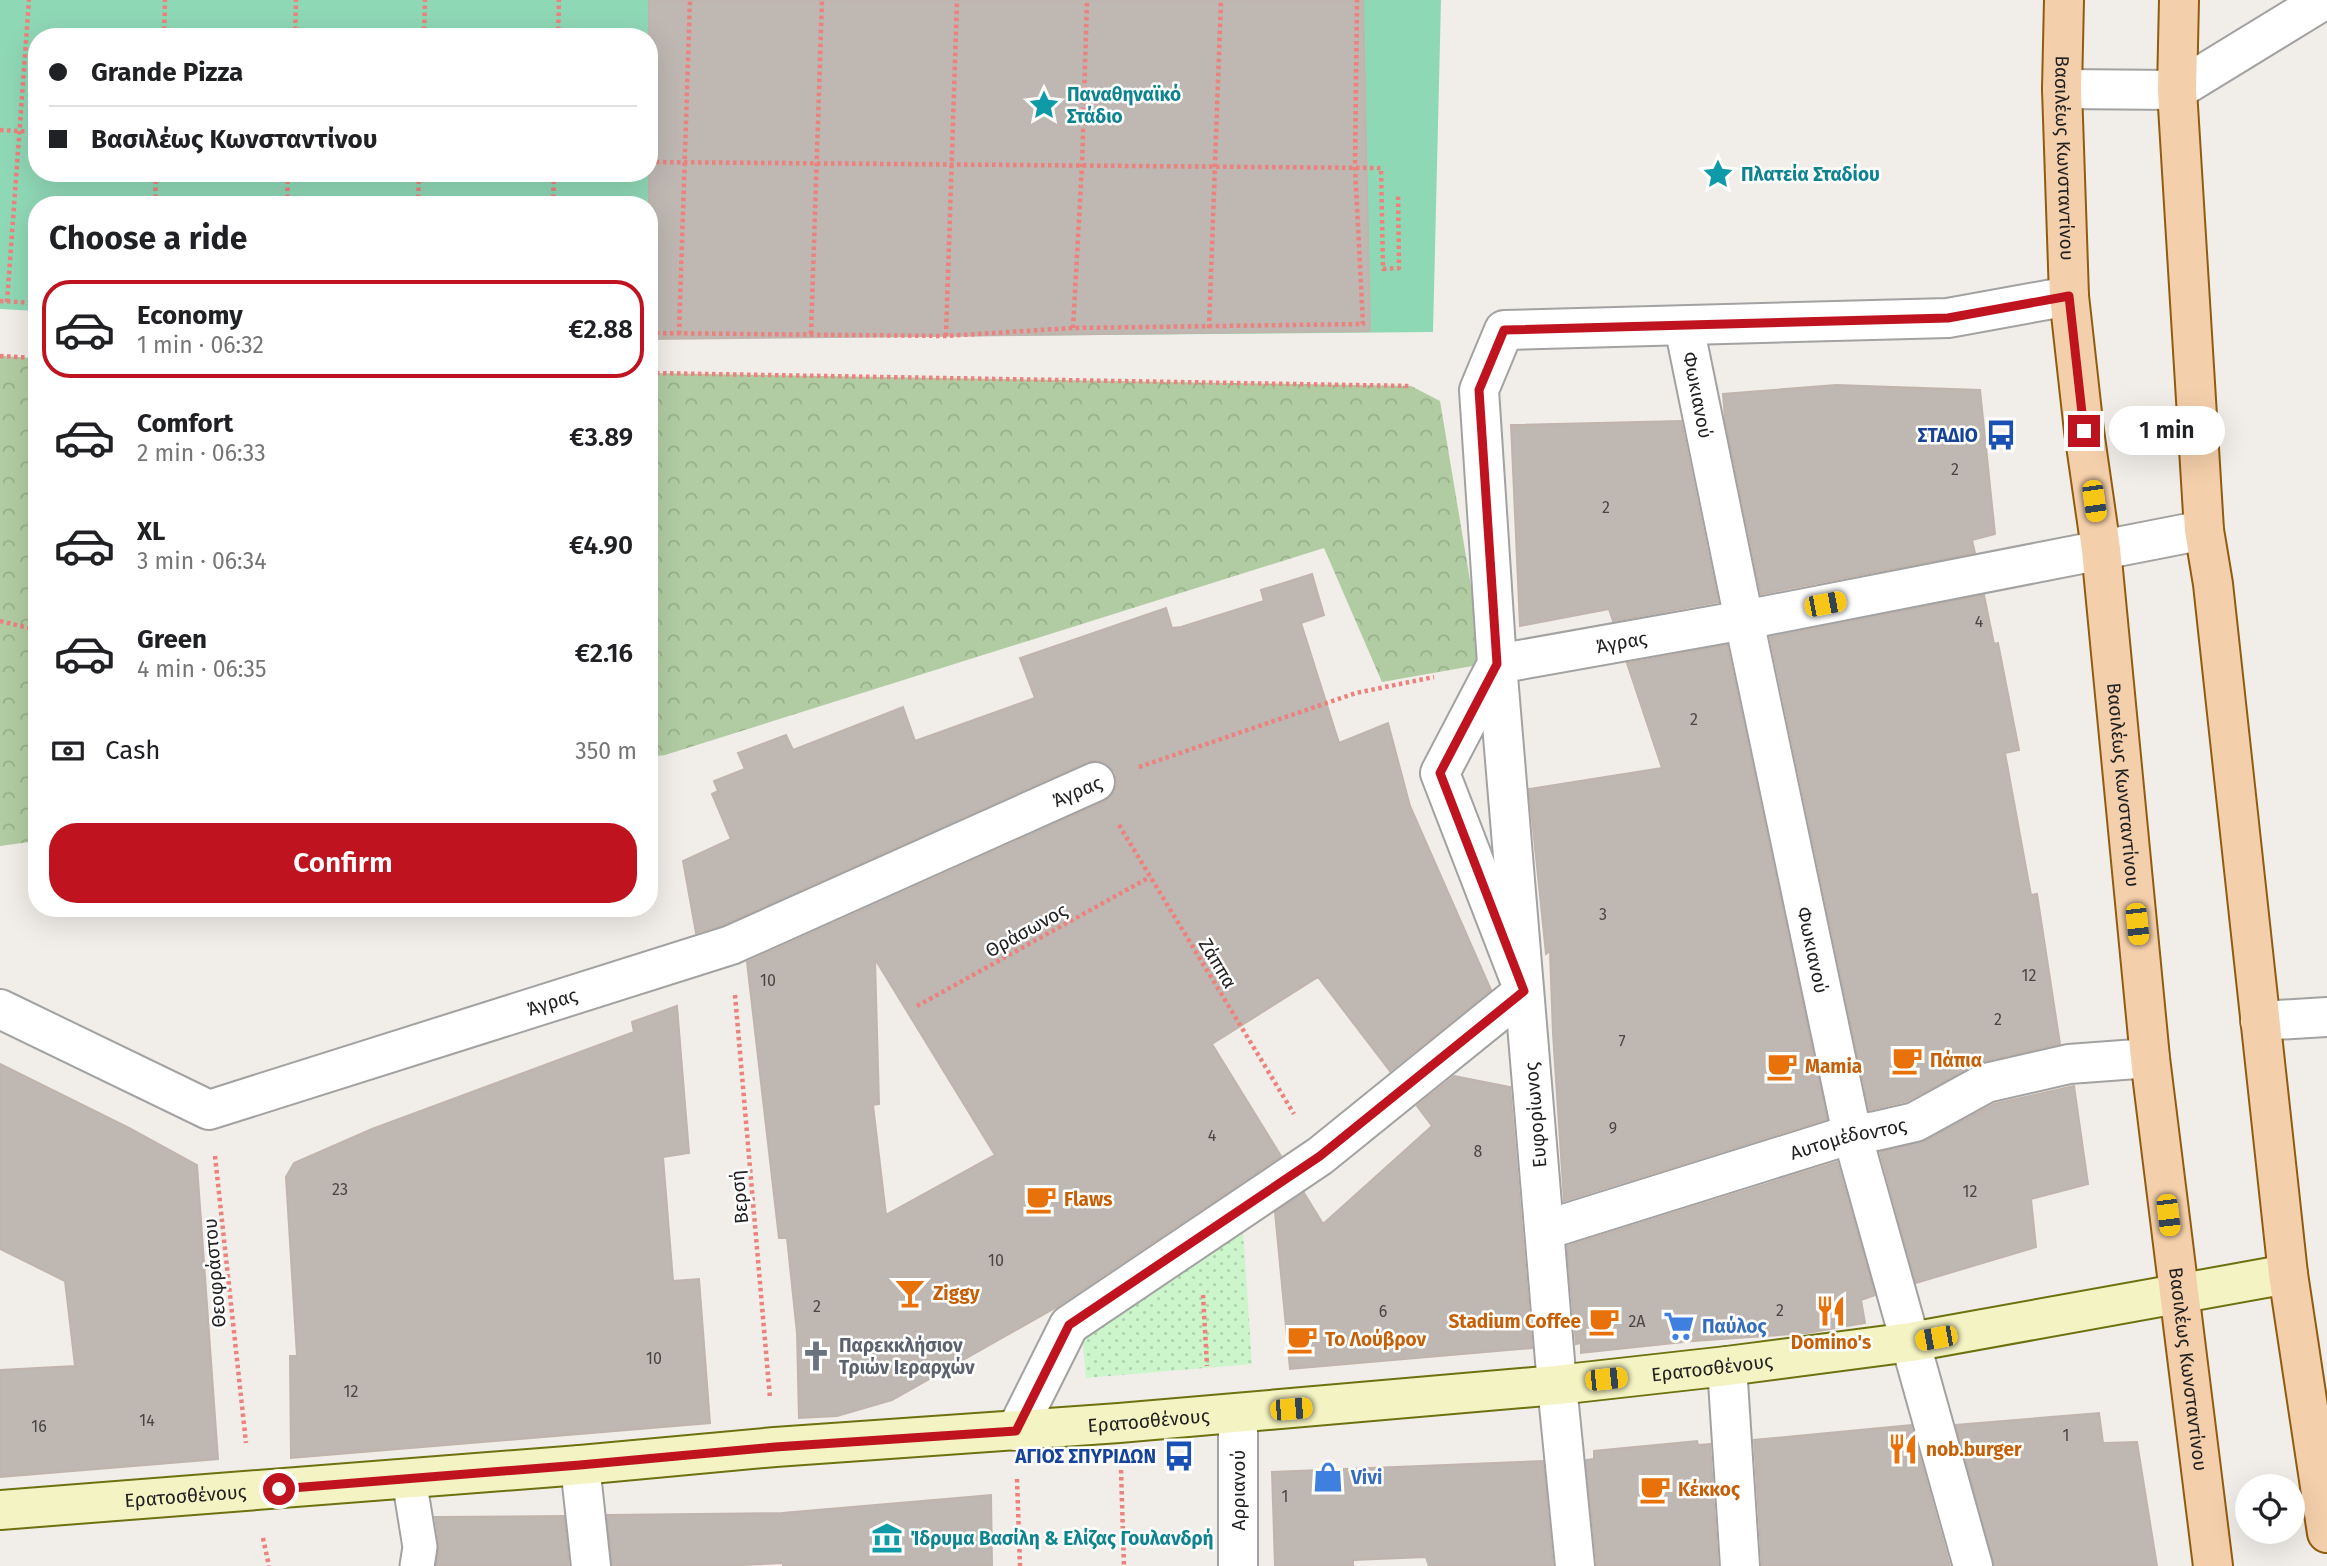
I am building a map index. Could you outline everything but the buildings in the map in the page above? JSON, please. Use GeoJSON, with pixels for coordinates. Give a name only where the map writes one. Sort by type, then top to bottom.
{"type":"FeatureCollection","features":[{"type":"Feature","properties":{"kind":"main road","name":"Βασιλέως Κωνσταντίνου"},"geometry":{"type":"LineString","coordinates":[[2064,0],[2062,89],[2069,296],[2101,549],[2150,1058],[2213,1566]]}},
{"type":"Feature","properties":{"kind":"main road"},"geometry":{"type":"LineString","coordinates":[[2179,0],[2177,90],[2204,530],[2213,584],[2288,1274],[2327,1533]]}},
{"type":"Feature","properties":{"kind":"main road","name":"Ερατοσθένους"},"geometry":{"type":"LineString","coordinates":[[0,1510],[409,1479],[775,1447],[1223,1415],[1557,1385],[1911,1342],[2288,1274]]}},
{"type":"Feature","properties":{"kind":"street"},"geometry":{"type":"LineString","coordinates":[[2062,89],[2177,90],[2324,0]]}},
{"type":"Feature","properties":{"kind":"street"},"geometry":{"type":"LineString","coordinates":[[1684,326],[1948,318],[2069,296]]}},
{"type":"Feature","properties":{"kind":"street","name":"Ευφορίωνος"},"geometry":{"type":"LineString","coordinates":[[1574,1566],[1497,664],[1479,390],[1504,330],[1684,326]]}},
{"type":"Feature","properties":{"kind":"street","name":"Φωκιανού"},"geometry":{"type":"LineString","coordinates":[[1684,326],[1853,1134],[1973,1566]]}},
{"type":"Feature","properties":{"kind":"street","name":"Άγρας"},"geometry":{"type":"LineString","coordinates":[[1497,664],[1744,620],[2204,530]]}},
{"type":"Feature","properties":{"kind":"street"},"geometry":{"type":"LineString","coordinates":[[1016,1431],[1069,1325],[1320,1156],[1524,991],[1440,773],[1497,664]]}},
{"type":"Feature","properties":{"kind":"street","name":"Άγρας"},"geometry":{"type":"LineString","coordinates":[[0,1009],[209,1110],[731,945],[1094,782]]}},
{"type":"Feature","properties":{"kind":"street"},"geometry":{"type":"LineString","coordinates":[[2260,1021],[2327,1017]]}},
{"type":"Feature","properties":{"kind":"street","name":"Αυτομέδοντος"},"geometry":{"type":"LineString","coordinates":[[1545,1230],[1853,1134],[1915,1122],[1986,1083],[2069,1063],[2150,1058]]}},
{"type":"Feature","properties":{"kind":"street"},"geometry":{"type":"LineString","coordinates":[[1727,1366],[1740,1566]]}},
{"type":"Feature","properties":{"kind":"street","name":"Αρριανού"},"geometry":{"type":"LineString","coordinates":[[1223,1415],[1238,1566]]}},
{"type":"Feature","properties":{"kind":"street"},"geometry":{"type":"LineString","coordinates":[[580,1465],[591,1566]]}},
{"type":"Feature","properties":{"kind":"lane"},"geometry":{"type":"LineString","coordinates":[[409,1479],[420,1547],[417,1566]]}},
{"type":"Feature","properties":{"kind":"path"},"geometry":{"type":"LineString","coordinates":[[7,302],[29,0]]}},
{"type":"Feature","properties":{"kind":"path"},"geometry":{"type":"LineString","coordinates":[[163,28],[165,0]]}},
{"type":"Feature","properties":{"kind":"path"},"geometry":{"type":"LineString","coordinates":[[295,28],[296,0]]}},
{"type":"Feature","properties":{"kind":"path"},"geometry":{"type":"LineString","coordinates":[[424,28],[425,0]]}},
{"type":"Feature","properties":{"kind":"path"},"geometry":{"type":"LineString","coordinates":[[558,28],[559,0]]}},
{"type":"Feature","properties":{"kind":"path"},"geometry":{"type":"LineString","coordinates":[[679,334],[690,0]]}},
{"type":"Feature","properties":{"kind":"path"},"geometry":{"type":"LineString","coordinates":[[811,334],[822,0]]}},
{"type":"Feature","properties":{"kind":"path"},"geometry":{"type":"LineString","coordinates":[[946,336],[957,0]]}},
{"type":"Feature","properties":{"kind":"path"},"geometry":{"type":"LineString","coordinates":[[1073,328],[1087,0]]}},
{"type":"Feature","properties":{"kind":"path"},"geometry":{"type":"LineString","coordinates":[[1209,328],[1222,0]]}},
{"type":"Feature","properties":{"kind":"path"},"geometry":{"type":"LineString","coordinates":[[658,333],[946,336],[1073,328],[1363,324],[1355,168],[1357,0]]}},
{"type":"Feature","properties":{"kind":"path"},"geometry":{"type":"LineString","coordinates":[[0,130],[28,132]]}},
{"type":"Feature","properties":{"kind":"path"},"geometry":{"type":"LineString","coordinates":[[658,162],[1381,168],[1383,269],[1399,268],[1398,194]]}},
{"type":"Feature","properties":{"kind":"path"},"geometry":{"type":"LineString","coordinates":[[0,301],[28,303]]}},
{"type":"Feature","properties":{"kind":"path"},"geometry":{"type":"LineString","coordinates":[[0,356],[28,358]]}},
{"type":"Feature","properties":{"kind":"path"},"geometry":{"type":"LineString","coordinates":[[658,373],[1411,386]]}},
{"type":"Feature","properties":{"kind":"path"},"geometry":{"type":"LineString","coordinates":[[0,621],[28,628]]}},
{"type":"Feature","properties":{"kind":"path","name":"Άγρας"},"geometry":{"type":"LineString","coordinates":[[1094,782],[1356,693],[1497,664]]}},
{"type":"Feature","properties":{"kind":"path","name":"Ζάππα"},"geometry":{"type":"LineString","coordinates":[[1094,782],[1320,1156]]}},
{"type":"Feature","properties":{"kind":"path","name":"Θράσωνος"},"geometry":{"type":"LineString","coordinates":[[917,1006],[1150,877]]}},
{"type":"Feature","properties":{"kind":"path","name":"Βερσή"},"geometry":{"type":"LineString","coordinates":[[731,945],[775,1447]]}},
{"type":"Feature","properties":{"kind":"path","name":"Θεοφράστου"},"geometry":{"type":"LineString","coordinates":[[220,1189],[235,1354]]}},
{"type":"Feature","properties":{"kind":"path"},"geometry":{"type":"LineString","coordinates":[[1203,1287],[1223,1415]]}},
{"type":"Feature","properties":{"kind":"path"},"geometry":{"type":"LineString","coordinates":[[1119,1423],[1124,1566]]}},
{"type":"Feature","properties":{"kind":"path"},"geometry":{"type":"LineString","coordinates":[[1016,1431],[1020,1566]]}},
{"type":"Feature","properties":{"kind":"green space","name":"Παναθηναϊκό Στάδιο"},"geometry":{"type":"Polygon","coordinates":[[[0,0],[1441,0],[1433,332],[658,339],[658,196],[28,196],[28,311],[0,309],[0,0]]]}},
{"type":"Feature","properties":{"kind":"green space"},"geometry":{"type":"Polygon","coordinates":[[[0,356],[28,358],[28,842],[0,846],[0,356]]]}},
{"type":"Feature","properties":{"kind":"green space"},"geometry":{"type":"Polygon","coordinates":[[[658,373],[1411,386],[1440,401],[1484,664],[1382,682],[1324,548],[658,756],[658,373]]]}},
{"type":"Feature","properties":{"kind":"green space"},"geometry":{"type":"Polygon","coordinates":[[[1242,1216],[1252,1364],[1086,1378],[1082,1332],[1242,1216]]]}},
{"type":"Feature","properties":{"kind":"place","name":"Παναθηναϊκό Στάδιο"},"geometry":{"type":"Point","coordinates":[1044,105]}},
{"type":"Feature","properties":{"kind":"place","name":"Πλατεία Σταδίου"},"geometry":{"type":"Point","coordinates":[1718,174]}},
{"type":"Feature","properties":{"kind":"place","name":"ΣΤΑΔΙΟ"},"geometry":{"type":"Point","coordinates":[2001,435]}},
{"type":"Feature","properties":{"kind":"place","name":"Πάπια"},"geometry":{"type":"Point","coordinates":[1907,1060]}},
{"type":"Feature","properties":{"kind":"place","name":"Mamia"},"geometry":{"type":"Point","coordinates":[1782,1066]}},
{"type":"Feature","properties":{"kind":"place","name":"Flaws"},"geometry":{"type":"Point","coordinates":[1041,1199]}},
{"type":"Feature","properties":{"kind":"place","name":"Ziggy"},"geometry":{"type":"Point","coordinates":[910,1293]}},
{"type":"Feature","properties":{"kind":"place","name":"Domino's"},"geometry":{"type":"Point","coordinates":[1831,1311]}},
{"type":"Feature","properties":{"kind":"place","name":"Stadium Coffee"},"geometry":{"type":"Point","coordinates":[1604,1321]}},
{"type":"Feature","properties":{"kind":"place","name":"Παύλος"},"geometry":{"type":"Point","coordinates":[1679,1326]}},
{"type":"Feature","properties":{"kind":"place","name":"Το Λούβρον"},"geometry":{"type":"Point","coordinates":[1302,1339]}},
{"type":"Feature","properties":{"kind":"place","name":"Παρεκκλήσιον Τριών Ιεραρχών"},"geometry":{"type":"Point","coordinates":[816,1356]}},
{"type":"Feature","properties":{"kind":"place","name":"nob.burger"},"geometry":{"type":"Point","coordinates":[1903,1449]}},
{"type":"Feature","properties":{"kind":"place","name":"ΑΓΙΟΣ ΣΠΥΡΙΔΩΝ"},"geometry":{"type":"Point","coordinates":[1179,1456]}},
{"type":"Feature","properties":{"kind":"place","name":"Vivi"},"geometry":{"type":"Point","coordinates":[1328,1477]}},
{"type":"Feature","properties":{"kind":"place","name":"Κέκκος"},"geometry":{"type":"Point","coordinates":[1655,1489]}},
{"type":"Feature","properties":{"kind":"place","name":"Ίδρυμα Βασίλη & Ελίζας Γουλανδρή"},"geometry":{"type":"Point","coordinates":[887,1538]}},
{"type":"Feature","properties":{"kind":"route"},"geometry":{"type":"LineString","coordinates":[[279,1489],[775,1447],[1016,1431],[1069,1325],[1320,1156],[1524,991],[1440,773],[1497,664],[1479,390],[1504,330],[1948,318],[2069,296],[2084,431]]}}]}
